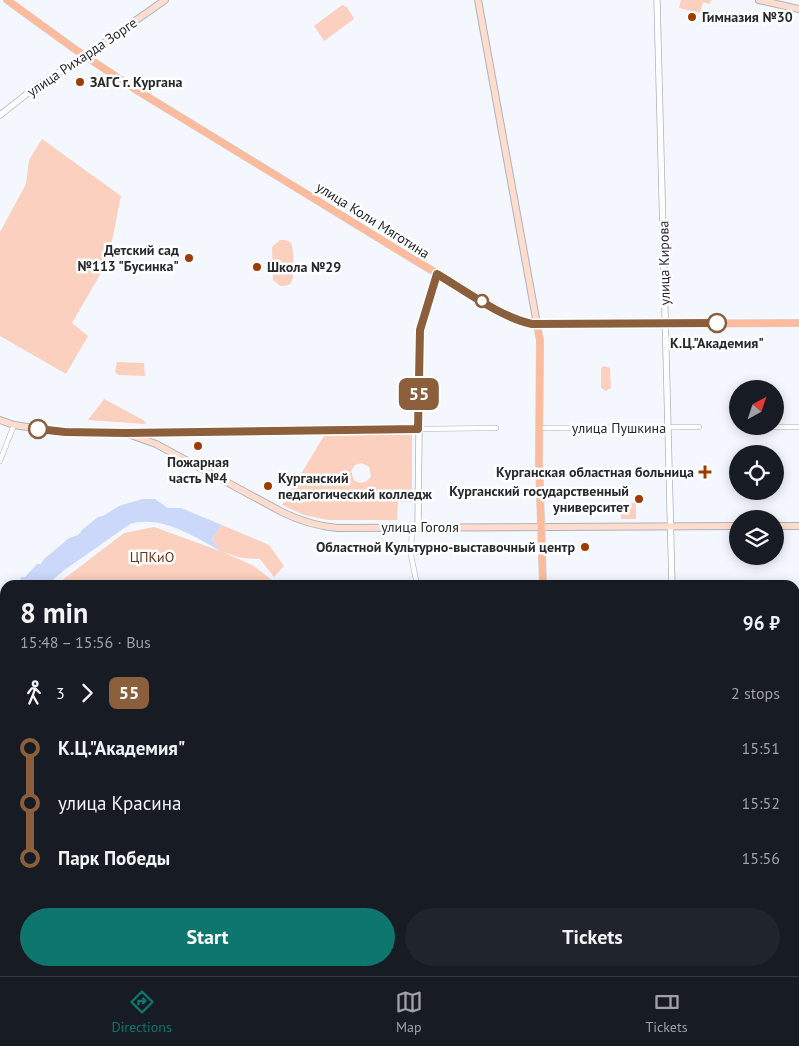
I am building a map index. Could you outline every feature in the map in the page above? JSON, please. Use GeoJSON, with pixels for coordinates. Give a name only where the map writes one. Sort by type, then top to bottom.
{"type":"FeatureCollection","features":[{"type":"Feature","properties":{"kind":"main road","name":"улица Коли Мяготина"},"geometry":{"type":"LineString","coordinates":[[7,0],[138,91],[437,274],[508,316],[524,323],[799,323]]}},
{"type":"Feature","properties":{"kind":"main road","name":"улица Рихарда Зорге"},"geometry":{"type":"LineString","coordinates":[[85,56],[165,0]]}},
{"type":"Feature","properties":{"kind":"main road"},"geometry":{"type":"LineString","coordinates":[[478,0],[540,341],[543,580]]}},
{"type":"Feature","properties":{"kind":"main road"},"geometry":{"type":"LineString","coordinates":[[759,0],[799,9]]}},
{"type":"Feature","properties":{"kind":"main road"},"geometry":{"type":"LineString","coordinates":[[0,420],[14,425],[65,432],[126,433]]}},
{"type":"Feature","properties":{"kind":"main road","name":"улица Гоголя"},"geometry":{"type":"LineString","coordinates":[[126,433],[156,444],[282,512],[303,522],[320,527],[729,526]]}},
{"type":"Feature","properties":{"kind":"main road"},"geometry":{"type":"LineString","coordinates":[[784,526],[799,526]]}},
{"type":"Feature","properties":{"kind":"street","name":"улица Кирова"},"geometry":{"type":"LineString","coordinates":[[657,0],[672,580]]}},
{"type":"Feature","properties":{"kind":"street","name":"улица Рихарда Зорге"},"geometry":{"type":"LineString","coordinates":[[0,115],[37,86],[85,56]]}},
{"type":"Feature","properties":{"kind":"street"},"geometry":{"type":"LineString","coordinates":[[416,580],[412,556],[415,527],[420,330],[437,274]]}},
{"type":"Feature","properties":{"kind":"street"},"geometry":{"type":"LineString","coordinates":[[0,461],[14,425]]}},
{"type":"Feature","properties":{"kind":"street","name":"улица Пушкина"},"geometry":{"type":"LineString","coordinates":[[540,428],[699,427]]}},
{"type":"Feature","properties":{"kind":"street"},"geometry":{"type":"LineString","coordinates":[[784,427],[799,427]]}},
{"type":"Feature","properties":{"kind":"street"},"geometry":{"type":"LineString","coordinates":[[126,433],[496,428]]}},
{"type":"Feature","properties":{"kind":"green space"},"geometry":{"type":"Polygon","coordinates":[[[681,0],[711,0],[710,4],[703,2],[700,13],[679,8],[681,0]]]}},
{"type":"Feature","properties":{"kind":"green space"},"geometry":{"type":"Polygon","coordinates":[[[342,5],[347,7],[354,19],[324,41],[314,26],[342,5]]]}},
{"type":"Feature","properties":{"kind":"green space"},"geometry":{"type":"Polygon","coordinates":[[[42,139],[121,196],[108,261],[72,323],[88,336],[66,374],[0,336],[0,232],[26,184],[29,160],[42,139]]]}},
{"type":"Feature","properties":{"kind":"green space"},"geometry":{"type":"Polygon","coordinates":[[[280,240],[290,242],[293,251],[294,269],[292,280],[290,284],[285,286],[280,286],[273,280],[272,247],[280,240]]]}},
{"type":"Feature","properties":{"kind":"green space"},"geometry":{"type":"Polygon","coordinates":[[[117,362],[144,363],[145,376],[118,375],[115,372],[117,362]]]}},
{"type":"Feature","properties":{"kind":"green space"},"geometry":{"type":"Polygon","coordinates":[[[604,366],[610,368],[611,388],[606,391],[601,388],[601,368],[604,366]]]}},
{"type":"Feature","properties":{"kind":"green space"},"geometry":{"type":"Polygon","coordinates":[[[104,399],[145,421],[145,424],[88,420],[104,399]]]}},
{"type":"Feature","properties":{"kind":"green space"},"geometry":{"type":"Polygon","coordinates":[[[412,434],[412,502],[398,502],[397,520],[328,520],[304,515],[282,505],[324,436],[412,434]],[[362,463],[355,465],[351,471],[354,480],[361,483],[368,480],[371,476],[369,467],[362,463]]]}},
{"type":"Feature","properties":{"kind":"green space"},"geometry":{"type":"Polygon","coordinates":[[[621,503],[636,503],[636,519],[621,519],[621,503]]]}},
{"type":"Feature","properties":{"kind":"green space","name":"ЦПКиО"},"geometry":{"type":"Polygon","coordinates":[[[222,525],[269,545],[284,566],[274,577],[260,559],[241,558],[223,552],[254,566],[272,580],[63,580],[124,533],[154,527],[220,551],[212,539],[222,525]]]}},
{"type":"Feature","properties":{"kind":"water"},"geometry":{"type":"Polygon","coordinates":[[[142,499],[155,499],[168,508],[181,508],[222,525],[212,539],[220,551],[177,528],[153,522],[142,522],[130,524],[53,580],[20,580],[21,577],[25,577],[37,564],[41,564],[43,560],[69,538],[78,535],[98,517],[119,506],[142,499]]]}},
{"type":"Feature","properties":{"kind":"bus line","name":"55"},"geometry":{"type":"LineString","coordinates":[[38,429],[54,432],[126,433],[418,429],[420,330],[437,274],[503,313],[524,323],[717,323]]}},
{"type":"Feature","properties":{"kind":"place","name":"Гимназия №30"},"geometry":{"type":"Point","coordinates":[692,17]}},
{"type":"Feature","properties":{"kind":"place","name":"ЗАГС г. Кургана"},"geometry":{"type":"Point","coordinates":[80,82]}},
{"type":"Feature","properties":{"kind":"place","name":"Детский сад №113 \"Бусинка\""},"geometry":{"type":"Point","coordinates":[189,258]}},
{"type":"Feature","properties":{"kind":"place","name":"Школа №29"},"geometry":{"type":"Point","coordinates":[257,267]}},
{"type":"Feature","properties":{"kind":"place","name":"К.Ц.\"Академия\""},"geometry":{"type":"Point","coordinates":[717,323]}},
{"type":"Feature","properties":{"kind":"place","name":"Пожарная часть №4"},"geometry":{"type":"Point","coordinates":[198,446]}},
{"type":"Feature","properties":{"kind":"place","name":"Курганская областная больница"},"geometry":{"type":"Point","coordinates":[705,472]}},
{"type":"Feature","properties":{"kind":"place","name":"Курганский педагогический колледж"},"geometry":{"type":"Point","coordinates":[268,486]}},
{"type":"Feature","properties":{"kind":"place","name":"Курганский государственный университет"},"geometry":{"type":"Point","coordinates":[639,499]}},
{"type":"Feature","properties":{"kind":"place","name":"Областной Культурно-выставочный центр"},"geometry":{"type":"Point","coordinates":[585,547]}}]}
